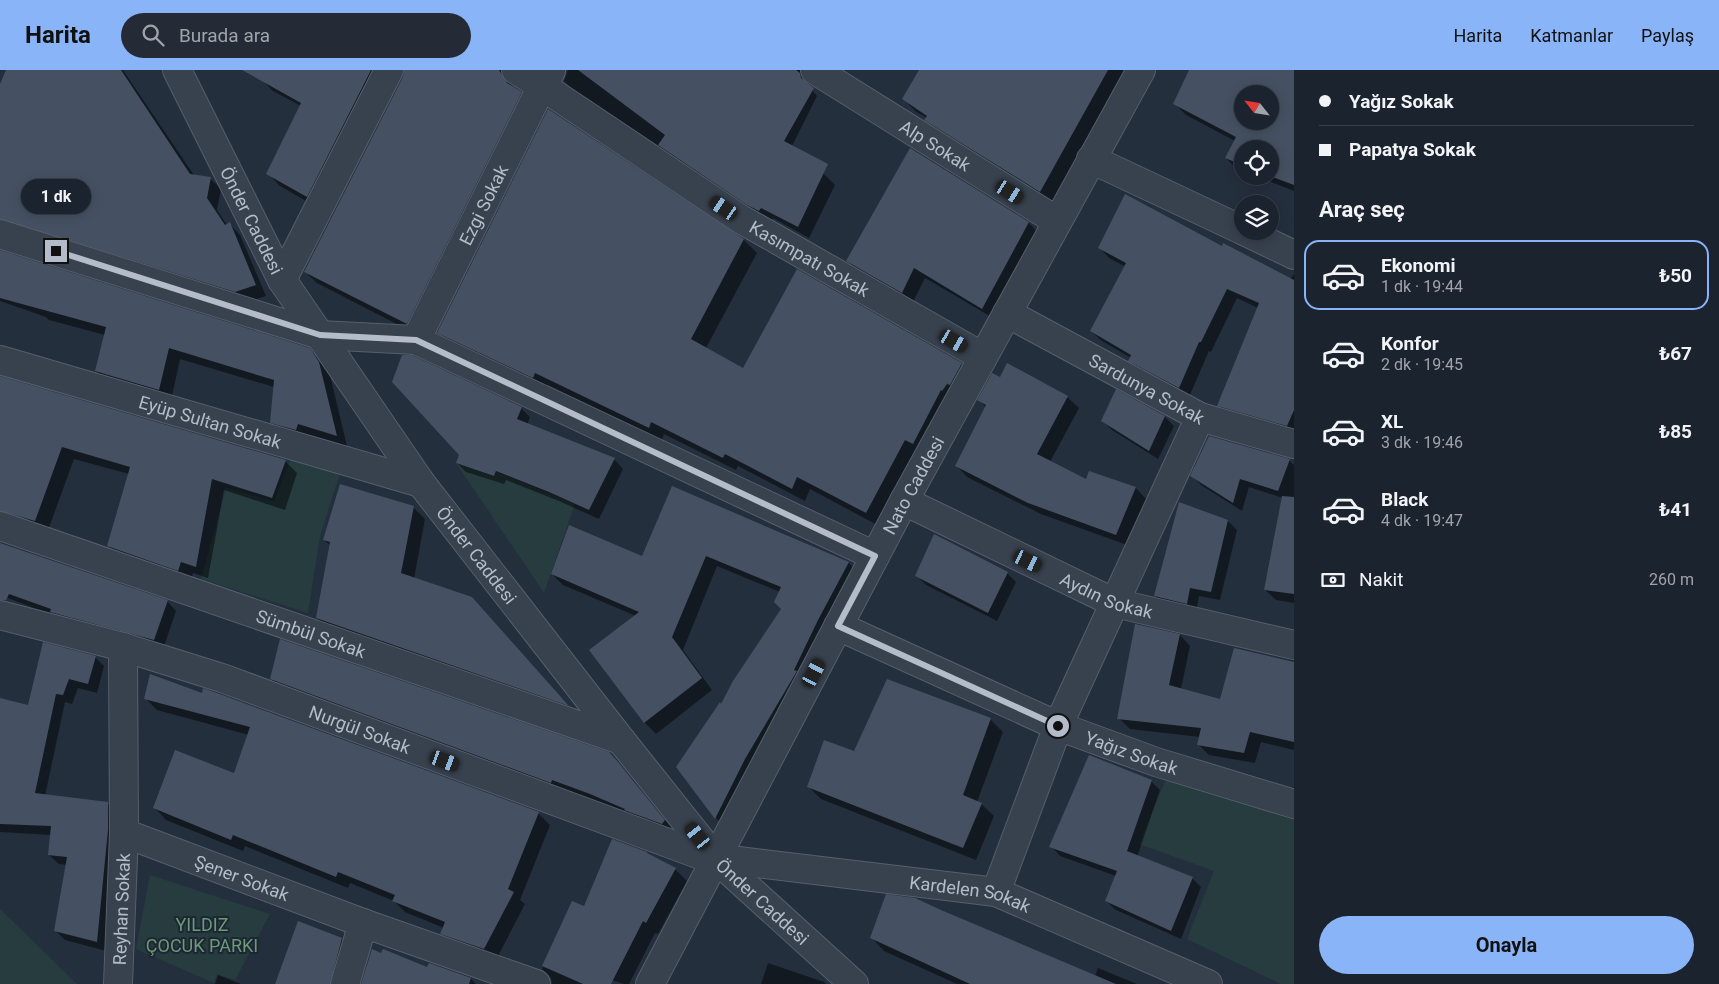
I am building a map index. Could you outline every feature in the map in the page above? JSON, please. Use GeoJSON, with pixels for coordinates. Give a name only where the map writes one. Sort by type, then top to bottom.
{"type":"FeatureCollection","features":[{"type":"Feature","properties":{"kind":"street","name":"Önder Caddesi"},"geometry":{"type":"LineString","coordinates":[[177,70],[282,280],[421,483],[715,858],[854,984]]}},
{"type":"Feature","properties":{"kind":"street"},"geometry":{"type":"LineString","coordinates":[[282,280],[388,70]]}},
{"type":"Feature","properties":{"kind":"street","name":"Kasımpatı Sokak"},"geometry":{"type":"LineString","coordinates":[[516,70],[547,78],[739,218],[983,357]]}},
{"type":"Feature","properties":{"kind":"street","name":"Alp Sokak"},"geometry":{"type":"LineString","coordinates":[[815,70],[1057,221]]}},
{"type":"Feature","properties":{"kind":"street","name":"Nato Caddesi"},"geometry":{"type":"LineString","coordinates":[[650,984],[904,501],[1141,70]]}},
{"type":"Feature","properties":{"kind":"street","name":"Ezgi Sokak"},"geometry":{"type":"LineString","coordinates":[[416,340],[547,78]]}},
{"type":"Feature","properties":{"kind":"street"},"geometry":{"type":"LineString","coordinates":[[1091,159],[1234,227]]}},
{"type":"Feature","properties":{"kind":"street"},"geometry":{"type":"LineString","coordinates":[[0,234],[320,335],[416,340],[875,556]]}},
{"type":"Feature","properties":{"kind":"street"},"geometry":{"type":"LineString","coordinates":[[1262,240],[1294,255]]}},
{"type":"Feature","properties":{"kind":"street","name":"Sardunya Sokak"},"geometry":{"type":"LineString","coordinates":[[1007,313],[1200,417],[1294,444]]}},
{"type":"Feature","properties":{"kind":"street","name":"Eyüp Sultan Sokak"},"geometry":{"type":"LineString","coordinates":[[0,360],[421,483]]}},
{"type":"Feature","properties":{"kind":"street"},"geometry":{"type":"LineString","coordinates":[[996,892],[1058,726],[1200,417]]}},
{"type":"Feature","properties":{"kind":"street","name":"Aydın Sokak"},"geometry":{"type":"LineString","coordinates":[[904,501],[1115,603],[1294,645]]}},
{"type":"Feature","properties":{"kind":"street","name":"Sümbül Sokak"},"geometry":{"type":"LineString","coordinates":[[0,526],[621,740]]}},
{"type":"Feature","properties":{"kind":"street","name":"Nurgül Sokak"},"geometry":{"type":"LineString","coordinates":[[0,615],[123,646],[222,678],[706,857],[715,858]]}},
{"type":"Feature","properties":{"kind":"street","name":"Yağız Sokak"},"geometry":{"type":"LineString","coordinates":[[838,626],[1058,726],[1156,762],[1294,804]]}},
{"type":"Feature","properties":{"kind":"street"},"geometry":{"type":"LineString","coordinates":[[123,646],[124,833]]}},
{"type":"Feature","properties":{"kind":"street","name":"Şener Sokak"},"geometry":{"type":"LineString","coordinates":[[124,833],[363,923],[536,984]]}},
{"type":"Feature","properties":{"kind":"street","name":"Reyhan Sokak"},"geometry":{"type":"LineString","coordinates":[[118,984],[124,833]]}},
{"type":"Feature","properties":{"kind":"street","name":"Kardelen Sokak"},"geometry":{"type":"LineString","coordinates":[[715,858],[996,892],[1208,984]]}},
{"type":"Feature","properties":{"kind":"street"},"geometry":{"type":"LineString","coordinates":[[345,984],[363,923]]}},
{"type":"Feature","properties":{"kind":"green space"},"geometry":{"type":"Polygon","coordinates":[[[292,455],[342,467],[320,536],[308,613],[201,579],[226,488],[274,501],[292,455]]]}},
{"type":"Feature","properties":{"kind":"green space"},"geometry":{"type":"Polygon","coordinates":[[[456,463],[494,476],[497,472],[575,504],[544,593],[456,463]]]}},
{"type":"Feature","properties":{"kind":"green space"},"geometry":{"type":"Polygon","coordinates":[[[1166,779],[1294,819],[1294,984],[1281,984],[1187,939],[1214,871],[1139,844],[1166,779]]]}},
{"type":"Feature","properties":{"kind":"green space","name":"YILDIZ ÇOCUK PARKI"},"geometry":{"type":"Polygon","coordinates":[[[150,875],[270,914],[235,980],[217,974],[214,983],[136,949],[150,875]]]}},
{"type":"Feature","properties":{"kind":"green space"},"geometry":{"type":"Polygon","coordinates":[[[0,909],[77,984],[0,984],[0,909]]]}},
{"type":"Feature","properties":{"kind":"building"},"geometry":{"type":"Polygon","coordinates":[[[6,70],[121,70],[190,174],[211,177],[207,198],[225,225],[230,222],[256,285],[235,292],[0,219],[0,84],[6,70]]]}},
{"type":"Feature","properties":{"kind":"building"},"geometry":{"type":"Polygon","coordinates":[[[242,70],[371,70],[307,197],[266,174],[301,103],[242,70]]]}},
{"type":"Feature","properties":{"kind":"building"},"geometry":{"type":"Polygon","coordinates":[[[404,70],[499,70],[507,83],[522,92],[407,324],[304,272],[403,77],[404,70]]]}},
{"type":"Feature","properties":{"kind":"building"},"geometry":{"type":"Polygon","coordinates":[[[578,70],[796,70],[800,73],[801,78],[814,88],[784,141],[828,164],[798,227],[761,208],[759,211],[747,205],[658,145],[665,135],[578,70]]]}},
{"type":"Feature","properties":{"kind":"building"},"geometry":{"type":"Polygon","coordinates":[[[919,70],[1108,70],[1040,192],[924,120],[927,116],[902,99],[919,70]]]}},
{"type":"Feature","properties":{"kind":"building"},"geometry":{"type":"Polygon","coordinates":[[[1189,70],[1294,70],[1294,185],[1279,179],[1279,140],[1234,140],[1236,137],[1173,104],[1189,70]]]}},
{"type":"Feature","properties":{"kind":"building"},"geometry":{"type":"Polygon","coordinates":[[[548,109],[744,239],[691,339],[743,368],[797,269],[962,363],[950,385],[947,384],[941,390],[913,444],[905,440],[866,513],[797,477],[792,489],[725,454],[723,458],[651,422],[649,428],[535,373],[533,378],[437,333],[548,109]]]}},
{"type":"Feature","properties":{"kind":"building"},"geometry":{"type":"Polygon","coordinates":[[[1234,141],[1234,162],[1225,158],[1234,141]]]}},
{"type":"Feature","properties":{"kind":"building"},"geometry":{"type":"Polygon","coordinates":[[[910,148],[1029,222],[982,309],[914,268],[902,293],[846,261],[910,148]]]}},
{"type":"Feature","properties":{"kind":"building"},"geometry":{"type":"Polygon","coordinates":[[[1125,194],[1222,246],[1223,243],[1294,280],[1294,410],[1287,426],[1217,406],[1259,303],[1227,289],[1201,342],[1199,342],[1179,388],[1128,361],[1131,355],[1090,331],[1126,263],[1098,248],[1125,194]]]}},
{"type":"Feature","properties":{"kind":"building"},"geometry":{"type":"Polygon","coordinates":[[[0,250],[310,348],[319,362],[337,436],[298,424],[296,430],[270,423],[274,380],[169,348],[159,390],[95,371],[106,327],[0,298],[0,250]]]}},
{"type":"Feature","properties":{"kind":"building"},"geometry":{"type":"Polygon","coordinates":[[[402,355],[412,355],[522,407],[517,419],[615,458],[589,510],[496,471],[494,476],[456,463],[459,455],[392,382],[402,355]]]}},
{"type":"Feature","properties":{"kind":"building"},"geometry":{"type":"Polygon","coordinates":[[[1007,363],[1068,396],[1037,454],[1086,479],[1089,471],[1136,487],[1116,535],[1028,503],[955,466],[986,405],[977,400],[992,373],[1000,377],[1007,363]]]}},
{"type":"Feature","properties":{"kind":"building"},"geometry":{"type":"Polygon","coordinates":[[[0,376],[286,460],[272,498],[212,479],[196,567],[181,562],[178,571],[107,546],[130,467],[62,447],[35,521],[0,511],[0,376]]]}},
{"type":"Feature","properties":{"kind":"building"},"geometry":{"type":"Polygon","coordinates":[[[1116,389],[1165,416],[1149,451],[1101,421],[1116,389]]]}},
{"type":"Feature","properties":{"kind":"building"},"geometry":{"type":"Polygon","coordinates":[[[1209,436],[1290,459],[1278,491],[1240,479],[1233,503],[1190,476],[1209,436]]]}},
{"type":"Feature","properties":{"kind":"building"},"geometry":{"type":"Polygon","coordinates":[[[340,484],[414,506],[401,573],[472,597],[569,706],[316,618],[330,542],[323,540],[340,484]]]}},
{"type":"Feature","properties":{"kind":"building"},"geometry":{"type":"Polygon","coordinates":[[[672,486],[849,562],[794,670],[797,671],[745,759],[715,819],[676,767],[720,702],[721,704],[733,681],[781,609],[774,602],[781,587],[706,556],[672,637],[702,678],[644,723],[589,650],[639,612],[551,574],[569,525],[642,556],[672,486]]]}},
{"type":"Feature","properties":{"kind":"building"},"geometry":{"type":"Polygon","coordinates":[[[1282,496],[1294,497],[1294,594],[1264,590],[1282,496]]]}},
{"type":"Feature","properties":{"kind":"building"},"geometry":{"type":"Polygon","coordinates":[[[1179,502],[1228,520],[1211,592],[1190,588],[1187,604],[1154,596],[1179,502]]]}},
{"type":"Feature","properties":{"kind":"building"},"geometry":{"type":"Polygon","coordinates":[[[934,534],[1008,572],[988,613],[915,576],[934,534]]]}},
{"type":"Feature","properties":{"kind":"building"},"geometry":{"type":"Polygon","coordinates":[[[0,543],[168,600],[154,640],[50,612],[51,609],[9,594],[6,600],[0,600],[0,543]]]}},
{"type":"Feature","properties":{"kind":"building"},"geometry":{"type":"Polygon","coordinates":[[[1135,624],[1180,634],[1169,685],[1220,699],[1234,648],[1294,662],[1294,742],[1250,732],[1244,753],[1197,745],[1201,728],[1117,719],[1135,624]]]}},
{"type":"Feature","properties":{"kind":"building"},"geometry":{"type":"Polygon","coordinates":[[[280,639],[609,752],[665,820],[662,824],[624,810],[590,794],[552,780],[551,783],[270,679],[280,639]]]}},
{"type":"Feature","properties":{"kind":"building"},"geometry":{"type":"Polygon","coordinates":[[[43,642],[96,656],[88,684],[69,679],[63,695],[56,694],[35,793],[108,802],[108,830],[97,942],[54,931],[67,857],[48,855],[51,826],[0,824],[0,698],[28,705],[43,642]]]}},
{"type":"Feature","properties":{"kind":"building"},"geometry":{"type":"Polygon","coordinates":[[[150,674],[202,693],[203,688],[539,812],[508,889],[514,892],[484,949],[440,934],[445,922],[392,901],[395,895],[338,872],[336,877],[233,835],[231,840],[153,808],[175,750],[234,773],[250,727],[144,699],[150,674]]]}},
{"type":"Feature","properties":{"kind":"building"},"geometry":{"type":"Polygon","coordinates":[[[887,679],[991,718],[963,795],[982,803],[963,848],[807,787],[824,740],[854,751],[887,679]]]}},
{"type":"Feature","properties":{"kind":"building"},"geometry":{"type":"Polygon","coordinates":[[[1089,755],[1152,780],[1127,851],[1193,877],[1171,931],[1105,901],[1117,871],[1049,847],[1089,755]]]}},
{"type":"Feature","properties":{"kind":"building"},"geometry":{"type":"Polygon","coordinates":[[[612,839],[647,852],[676,868],[646,923],[643,921],[611,984],[583,984],[542,966],[572,901],[584,906],[612,839]]]}},
{"type":"Feature","properties":{"kind":"building"},"geometry":{"type":"Polygon","coordinates":[[[886,894],[915,898],[1116,984],[970,984],[870,938],[886,894]]]}},
{"type":"Feature","properties":{"kind":"building"},"geometry":{"type":"Polygon","coordinates":[[[298,921],[342,938],[330,984],[275,984],[298,921]]]}},
{"type":"Feature","properties":{"kind":"building"},"geometry":{"type":"Polygon","coordinates":[[[372,949],[381,953],[383,949],[427,967],[429,963],[471,978],[469,984],[361,984],[372,949]]]}},
{"type":"Feature","properties":{"kind":"route"},"geometry":{"type":"LineString","coordinates":[[56,251],[320,335],[416,340],[875,556],[838,626],[1058,726]]}}]}
